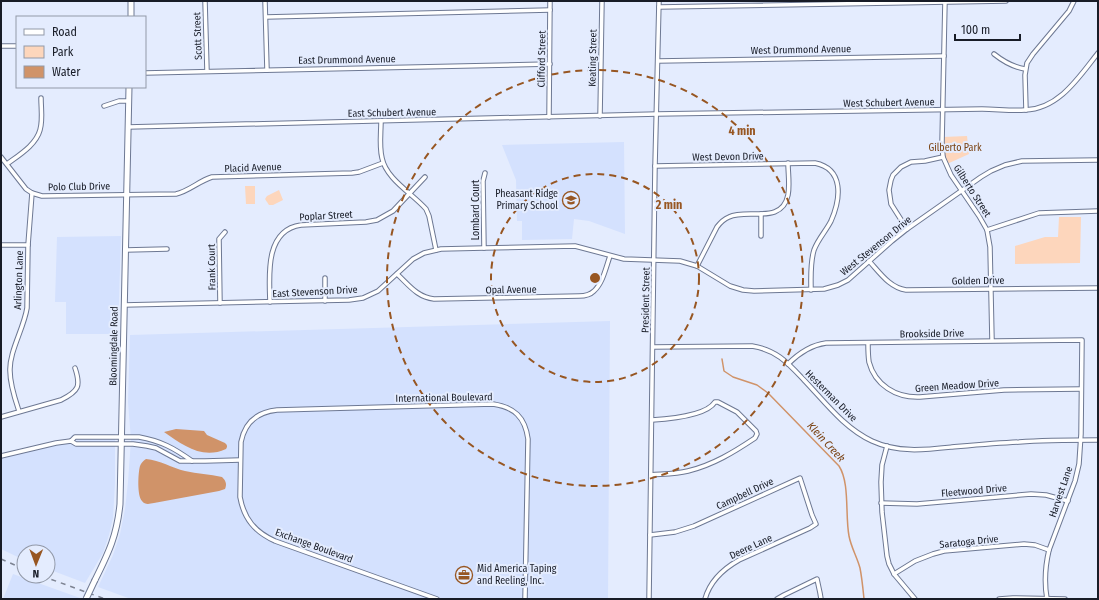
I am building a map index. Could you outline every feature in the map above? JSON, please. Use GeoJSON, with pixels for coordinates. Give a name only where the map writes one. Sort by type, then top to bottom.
{"type":"FeatureCollection","features":[{"type":"Feature","properties":{"kind":"main road"},"geometry":{"type":"LineString","coordinates":[[131,1],[131,16]]}},
{"type":"Feature","properties":{"kind":"main road","name":"Bloomingdale Road"},"geometry":{"type":"LineString","coordinates":[[86,599],[107,555],[117,526],[120,504],[129,88]]}},
{"type":"Feature","properties":{"kind":"street","name":"Scott Street"},"geometry":{"type":"LineString","coordinates":[[206,1],[207,72]]}},
{"type":"Feature","properties":{"kind":"street"},"geometry":{"type":"LineString","coordinates":[[265,1],[267,70]]}},
{"type":"Feature","properties":{"kind":"street","name":"Clifford Street"},"geometry":{"type":"LineString","coordinates":[[548,117],[550,1]]}},
{"type":"Feature","properties":{"kind":"street","name":"Keating Street"},"geometry":{"type":"LineString","coordinates":[[600,116],[602,1]]}},
{"type":"Feature","properties":{"kind":"street","name":"President Street"},"geometry":{"type":"LineString","coordinates":[[649,599],[659,1]]}},
{"type":"Feature","properties":{"kind":"street"},"geometry":{"type":"LineString","coordinates":[[659,7],[1006,1]]}},
{"type":"Feature","properties":{"kind":"street"},"geometry":{"type":"LineString","coordinates":[[1026,110],[1025,69],[1029,59],[1069,11],[1074,1]]}},
{"type":"Feature","properties":{"kind":"street","name":"Gilberto Street"},"geometry":{"type":"LineString","coordinates":[[944,2],[943,157],[951,175],[987,230],[990,247],[992,340]]}},
{"type":"Feature","properties":{"kind":"street"},"geometry":{"type":"LineString","coordinates":[[266,17],[550,10]]}},
{"type":"Feature","properties":{"kind":"street"},"geometry":{"type":"LineString","coordinates":[[1,46],[16,46]]}},
{"type":"Feature","properties":{"kind":"street"},"geometry":{"type":"LineString","coordinates":[[994,54],[1012,66],[1025,69]]}},
{"type":"Feature","properties":{"kind":"street","name":"West Schubert Avenue"},"geometry":{"type":"LineString","coordinates":[[657,114],[943,110],[982,108],[1026,110],[1049,104],[1063,95],[1098,54]]}},
{"type":"Feature","properties":{"kind":"street","name":"West Drummond Avenue"},"geometry":{"type":"LineString","coordinates":[[658,61],[944,56]]}},
{"type":"Feature","properties":{"kind":"street","name":"East Drummond Avenue"},"geometry":{"type":"LineString","coordinates":[[146,73],[550,64]]}},
{"type":"Feature","properties":{"kind":"street"},"geometry":{"type":"LineString","coordinates":[[7,164],[33,142],[38,135],[41,124],[41,98]]}},
{"type":"Feature","properties":{"kind":"street"},"geometry":{"type":"LineString","coordinates":[[104,106],[119,101],[129,101]]}},
{"type":"Feature","properties":{"kind":"street","name":"East Schubert Avenue"},"geometry":{"type":"LineString","coordinates":[[128,127],[657,114]]}},
{"type":"Feature","properties":{"kind":"street"},"geometry":{"type":"LineString","coordinates":[[381,121],[381,153],[383,163],[392,178],[426,209],[429,216],[436,250]]}},
{"type":"Feature","properties":{"kind":"street"},"geometry":{"type":"LineString","coordinates":[[1,157],[26,189],[32,193]]}},
{"type":"Feature","properties":{"kind":"street"},"geometry":{"type":"LineString","coordinates":[[907,229],[891,204],[889,190],[893,175],[901,167],[911,162],[943,157]]}},
{"type":"Feature","properties":{"kind":"street","name":"West Stevenson Drive"},"geometry":{"type":"LineString","coordinates":[[610,256],[624,260],[680,261],[697,266],[726,284],[743,290],[811,290],[830,288],[848,280],[907,229],[991,171],[1022,161],[1098,160]]}},
{"type":"Feature","properties":{"kind":"street","name":"Placid Avenue"},"geometry":{"type":"LineString","coordinates":[[127,194],[182,193],[199,182],[212,177],[352,173],[383,163]]}},
{"type":"Feature","properties":{"kind":"street"},"geometry":{"type":"LineString","coordinates":[[697,266],[717,227],[724,220],[734,215],[766,214],[775,211],[782,206],[787,199],[789,189],[788,163]]}},
{"type":"Feature","properties":{"kind":"street","name":"West Devon Drive"},"geometry":{"type":"LineString","coordinates":[[656,166],[788,163],[814,163],[826,166],[836,176],[838,187],[837,201],[829,225],[813,252],[811,266],[811,290]]}},
{"type":"Feature","properties":{"kind":"street","name":"Lombard Court"},"geometry":{"type":"LineString","coordinates":[[484,248],[483,181],[485,173]]}},
{"type":"Feature","properties":{"kind":"street","name":"Poplar Street"},"geometry":{"type":"LineString","coordinates":[[270,302],[270,263],[275,246],[284,231],[293,226],[301,225],[366,222],[377,220],[393,211],[425,177]]}},
{"type":"Feature","properties":{"kind":"street","name":"Polo Club Drive"},"geometry":{"type":"LineString","coordinates":[[32,193],[42,196],[127,194]]}},
{"type":"Feature","properties":{"kind":"street","name":"Arlington Lane"},"geometry":{"type":"LineString","coordinates":[[19,411],[10,371],[12,358],[26,317],[28,300],[28,245],[32,193]]}},
{"type":"Feature","properties":{"kind":"street"},"geometry":{"type":"LineString","coordinates":[[987,230],[1039,213],[1098,211]]}},
{"type":"Feature","properties":{"kind":"street"},"geometry":{"type":"LineString","coordinates":[[761,214],[761,236]]}},
{"type":"Feature","properties":{"kind":"street","name":"Frank Court"},"geometry":{"type":"LineString","coordinates":[[220,303],[219,239],[225,232]]}},
{"type":"Feature","properties":{"kind":"street"},"geometry":{"type":"LineString","coordinates":[[1,245],[28,245]]}},
{"type":"Feature","properties":{"kind":"street","name":"East Stevenson Drive"},"geometry":{"type":"LineString","coordinates":[[124,305],[325,301],[363,298],[378,291],[413,259],[436,250],[575,246],[610,256]]}},
{"type":"Feature","properties":{"kind":"street"},"geometry":{"type":"LineString","coordinates":[[126,250],[167,250]]}},
{"type":"Feature","properties":{"kind":"street","name":"Opal Avenue"},"geometry":{"type":"LineString","coordinates":[[397,274],[418,294],[434,300],[579,296],[594,292],[599,286],[610,256]]}},
{"type":"Feature","properties":{"kind":"street","name":"Golden Drive"},"geometry":{"type":"LineString","coordinates":[[869,262],[891,285],[901,290],[1098,288]]}},
{"type":"Feature","properties":{"kind":"street"},"geometry":{"type":"LineString","coordinates":[[325,278],[325,301]]}},
{"type":"Feature","properties":{"kind":"street","name":"Brookside Drive"},"geometry":{"type":"LineString","coordinates":[[788,364],[803,351],[816,345],[826,343],[1082,340]]}},
{"type":"Feature","properties":{"kind":"street","name":"Harvest Lane"},"geometry":{"type":"LineString","coordinates":[[1047,599],[1045,575],[1049,550],[1078,472],[1080,459],[1082,340]]}},
{"type":"Feature","properties":{"kind":"street","name":"Green Meadow Drive"},"geometry":{"type":"LineString","coordinates":[[868,343],[870,363],[878,379],[891,391],[906,396],[915,397],[1004,390],[1082,388]]}},
{"type":"Feature","properties":{"kind":"street","name":"Hesterman Drive"},"geometry":{"type":"LineString","coordinates":[[653,348],[752,346],[772,352],[788,364],[848,425],[862,436],[887,446],[903,450],[1019,442],[1098,440]]}},
{"type":"Feature","properties":{"kind":"street"},"geometry":{"type":"LineString","coordinates":[[1,417],[61,400],[75,392],[79,380],[75,368]]}},
{"type":"Feature","properties":{"kind":"street"},"geometry":{"type":"LineString","coordinates":[[651,475],[688,471],[713,463],[755,438],[757,434],[756,431],[737,412],[718,402],[715,402],[710,408],[687,416],[672,419],[652,420]]}},
{"type":"Feature","properties":{"kind":"street","name":"International Boulevard"},"geometry":{"type":"LineString","coordinates":[[240,460],[241,442],[246,427],[258,415],[271,410],[493,404],[511,409],[522,419],[528,439],[525,599]]}},
{"type":"Feature","properties":{"kind":"street"},"geometry":{"type":"LineString","coordinates":[[85,436],[85,444]]}},
{"type":"Feature","properties":{"kind":"street"},"geometry":{"type":"LineString","coordinates":[[1,456],[71,441],[75,437],[122,436],[139,437],[159,442],[176,449],[192,460]]}},
{"type":"Feature","properties":{"kind":"street"},"geometry":{"type":"LineString","coordinates":[[71,441],[76,444],[135,444],[147,446],[156,448],[180,461],[192,460],[205,462],[240,460]]}},
{"type":"Feature","properties":{"kind":"street"},"geometry":{"type":"LineString","coordinates":[[887,446],[881,475],[881,503],[887,556],[894,574],[915,599]]}},
{"type":"Feature","properties":{"kind":"street","name":"Exchange Boulevard"},"geometry":{"type":"LineString","coordinates":[[240,460],[240,497],[242,506],[252,526],[262,534],[275,541],[437,599]]}},
{"type":"Feature","properties":{"kind":"street","name":"Campbell Drive"},"geometry":{"type":"LineString","coordinates":[[650,536],[675,532],[694,526],[800,478],[816,524]]}},
{"type":"Feature","properties":{"kind":"street","name":"Fleetwood Drive"},"geometry":{"type":"LineString","coordinates":[[881,503],[917,504],[1031,494],[1046,495],[1068,501]]}},
{"type":"Feature","properties":{"kind":"street","name":"Deere Lane"},"geometry":{"type":"LineString","coordinates":[[704,599],[713,581],[729,566],[816,524]]}},
{"type":"Feature","properties":{"kind":"street","name":"Saratoga Drive"},"geometry":{"type":"LineString","coordinates":[[894,574],[915,561],[944,551],[1024,544],[1035,545],[1049,550]]}},
{"type":"Feature","properties":{"kind":"street"},"geometry":{"type":"LineString","coordinates":[[777,599],[817,579],[820,599]]}},
{"type":"Feature","properties":{"kind":"street"},"geometry":{"type":"LineString","coordinates":[[999,599],[1065,599]]}},
{"type":"Feature","properties":{"kind":"shaded area","name":"Pheasant Ridge Primary School"},"geometry":{"type":"Polygon","coordinates":[[[624,142],[625,234],[589,221],[574,219],[572,239],[522,240],[522,221],[517,221],[516,180],[502,145],[624,142]]]}},
{"type":"Feature","properties":{"kind":"shaded area"},"geometry":{"type":"Polygon","coordinates":[[[121,236],[118,334],[66,334],[66,302],[55,302],[57,237],[121,236]]]}},
{"type":"Feature","properties":{"kind":"shaded area"},"geometry":{"type":"Polygon","coordinates":[[[610,321],[608,599],[131,599],[98,587],[113,555],[120,534],[125,509],[131,440],[128,402],[130,335],[610,321]]]}},
{"type":"Feature","properties":{"kind":"shaded area"},"geometry":{"type":"Polygon","coordinates":[[[115,434],[113,518],[103,553],[85,583],[56,572],[56,544],[16,544],[16,556],[1,549],[1,457],[70,441],[72,435],[115,434]]]}},
{"type":"Feature","properties":{"kind":"shaded area"},"geometry":{"type":"Polygon","coordinates":[[[13,574],[16,575],[16,584],[41,584],[80,598],[3,599],[13,574]]]}},
{"type":"Feature","properties":{"kind":"green space","name":"Gilberto Park"},"geometry":{"type":"Polygon","coordinates":[[[967,136],[969,154],[947,164],[944,156],[943,137],[967,136]]]}},
{"type":"Feature","properties":{"kind":"green space"},"geometry":{"type":"Polygon","coordinates":[[[245,186],[255,186],[255,204],[246,204],[245,186]]]}},
{"type":"Feature","properties":{"kind":"green space"},"geometry":{"type":"Polygon","coordinates":[[[279,190],[283,200],[273,205],[269,205],[265,199],[267,196],[279,190]]]}},
{"type":"Feature","properties":{"kind":"green space"},"geometry":{"type":"Polygon","coordinates":[[[1059,217],[1081,217],[1080,263],[1015,264],[1015,246],[1045,237],[1058,237],[1059,217]]]}},
{"type":"Feature","properties":{"kind":"water"},"geometry":{"type":"Polygon","coordinates":[[[176,429],[204,431],[207,435],[225,443],[227,447],[226,449],[217,452],[209,453],[193,450],[164,432],[176,429]]]}},
{"type":"Feature","properties":{"kind":"water"},"geometry":{"type":"Polygon","coordinates":[[[146,459],[185,471],[222,477],[226,483],[225,489],[150,504],[144,503],[139,494],[138,479],[140,466],[146,459]]]}},
{"type":"Feature","properties":{"kind":"waterway","name":"Klein Creek"},"geometry":{"type":"LineString","coordinates":[[722,359],[724,371],[733,377],[757,385],[768,393],[839,466],[845,481],[849,536],[860,568],[864,599]]}},
{"type":"Feature","properties":{"kind":"railway"},"geometry":{"type":"LineString","coordinates":[[1,559],[16,566]]}},
{"type":"Feature","properties":{"kind":"railway"},"geometry":{"type":"LineString","coordinates":[[56,581],[105,599]]}},
{"type":"Feature","properties":{"kind":"place","name":"Pheasant Ridge Primary School"},"geometry":{"type":"Point","coordinates":[571,200]}},
{"type":"Feature","properties":{"kind":"place","name":"Mid America Taping and Reeling, Inc."},"geometry":{"type":"Point","coordinates":[464,575]}}]}
